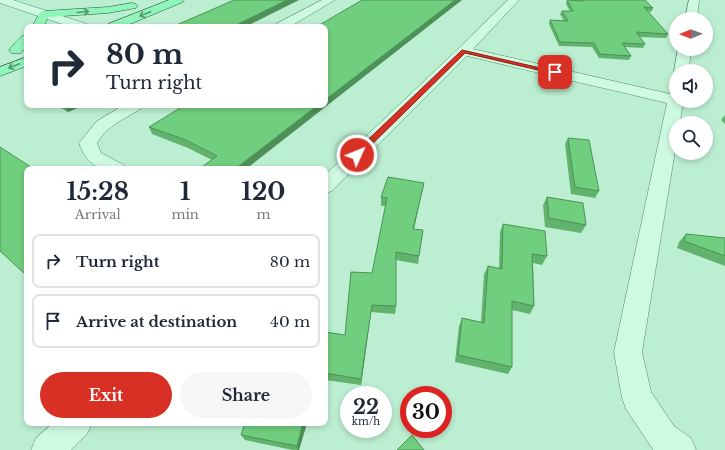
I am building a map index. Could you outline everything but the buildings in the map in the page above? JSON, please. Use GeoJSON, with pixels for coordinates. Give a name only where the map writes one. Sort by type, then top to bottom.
{"type":"FeatureCollection","features":[{"type":"Feature","properties":{"kind":"main road"},"geometry":{"type":"LineString","coordinates":[[119,24],[179,0]]}},
{"type":"Feature","properties":{"kind":"main road"},"geometry":{"type":"LineString","coordinates":[[39,24],[44,14],[108,10],[137,4],[87,24]]}},
{"type":"Feature","properties":{"kind":"main road"},"geometry":{"type":"LineString","coordinates":[[16,50],[24,41]]}},
{"type":"Feature","properties":{"kind":"main road"},"geometry":{"type":"LineString","coordinates":[[0,72],[24,62]]}},
{"type":"Feature","properties":{"kind":"street"},"geometry":{"type":"LineString","coordinates":[[2,0],[72,24]]}},
{"type":"Feature","properties":{"kind":"street"},"geometry":{"type":"LineString","coordinates":[[286,24],[330,0]]}},
{"type":"Feature","properties":{"kind":"street"},"geometry":{"type":"LineString","coordinates":[[328,183],[464,51],[514,0]]}},
{"type":"Feature","properties":{"kind":"street"},"geometry":{"type":"LineString","coordinates":[[692,12],[694,0]]}},
{"type":"Feature","properties":{"kind":"street"},"geometry":{"type":"LineString","coordinates":[[464,51],[669,97]]}},
{"type":"Feature","properties":{"kind":"street"},"geometry":{"type":"LineString","coordinates":[[111,166],[93,156],[88,143],[95,130],[112,118],[130,108]]}},
{"type":"Feature","properties":{"kind":"street"},"geometry":{"type":"LineString","coordinates":[[674,108],[628,352],[637,398],[664,437],[679,450]]}},
{"type":"Feature","properties":{"kind":"street"},"geometry":{"type":"LineString","coordinates":[[48,450],[73,426]]}},
{"type":"Feature","properties":{"kind":"route"},"geometry":{"type":"LineString","coordinates":[[357,155],[464,51],[555,72]]}}]}
